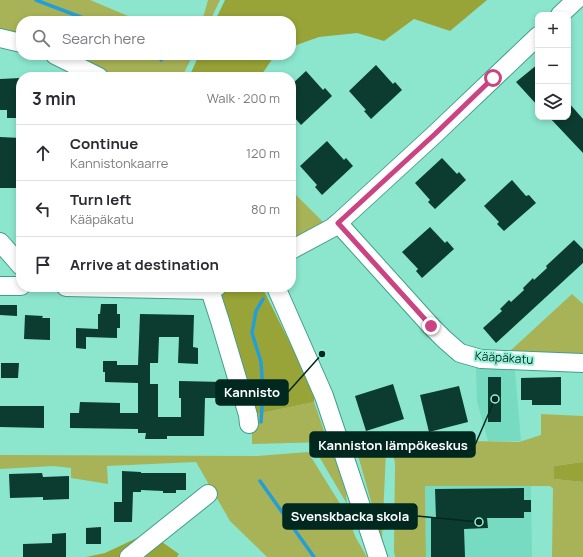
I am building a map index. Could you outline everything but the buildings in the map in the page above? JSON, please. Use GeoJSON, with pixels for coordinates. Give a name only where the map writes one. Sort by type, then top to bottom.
{"type":"FeatureCollection","features":[{"type":"Feature","properties":{"kind":"street"},"geometry":{"type":"LineString","coordinates":[[563,12],[576,0]]}},
{"type":"Feature","properties":{"kind":"street"},"geometry":{"type":"LineString","coordinates":[[0,38],[16,42]]}},
{"type":"Feature","properties":{"kind":"street"},"geometry":{"type":"LineString","coordinates":[[296,247],[332,228],[338,223],[535,39]]}},
{"type":"Feature","properties":{"kind":"street"},"geometry":{"type":"LineString","coordinates":[[65,60],[88,72]]}},
{"type":"Feature","properties":{"kind":"street","name":"Kääpäkatu"},"geometry":{"type":"LineString","coordinates":[[338,223],[410,304],[460,353],[481,359],[583,363]]}},
{"type":"Feature","properties":{"kind":"street"},"geometry":{"type":"LineString","coordinates":[[0,242],[16,260]]}},
{"type":"Feature","properties":{"kind":"street"},"geometry":{"type":"LineString","coordinates":[[0,286],[16,286]]}},
{"type":"Feature","properties":{"kind":"street"},"geometry":{"type":"LineString","coordinates":[[214,292],[220,321],[246,408],[248,424]]}},
{"type":"Feature","properties":{"kind":"street"},"geometry":{"type":"LineString","coordinates":[[278,292],[324,396],[378,557]]}},
{"type":"Feature","properties":{"kind":"street"},"geometry":{"type":"LineString","coordinates":[[129,557],[208,494]]}},
{"type":"Feature","properties":{"kind":"shaded area"},"geometry":{"type":"Polygon","coordinates":[[[0,0],[90,0],[128,16],[16,16],[16,36],[0,32],[0,0]]]}},
{"type":"Feature","properties":{"kind":"shaded area"},"geometry":{"type":"Polygon","coordinates":[[[208,0],[220,0],[212,16],[203,16],[208,0]]]}},
{"type":"Feature","properties":{"kind":"shaded area"},"geometry":{"type":"Polygon","coordinates":[[[225,0],[487,0],[450,31],[414,19],[384,41],[357,33],[319,37],[296,45],[296,16],[217,16],[225,0]]]}},
{"type":"Feature","properties":{"kind":"shaded area"},"geometry":{"type":"Polygon","coordinates":[[[76,60],[190,60],[184,72],[102,72],[76,60]]]}},
{"type":"Feature","properties":{"kind":"shaded area"},"geometry":{"type":"Polygon","coordinates":[[[197,60],[272,60],[263,72],[191,72],[197,60]]]}},
{"type":"Feature","properties":{"kind":"shaded area"},"geometry":{"type":"Polygon","coordinates":[[[296,195],[323,222],[296,238],[296,195]]]}},
{"type":"Feature","properties":{"kind":"shaded area"},"geometry":{"type":"Polygon","coordinates":[[[220,292],[264,292],[314,391],[314,402],[252,415],[220,292]]]}},
{"type":"Feature","properties":{"kind":"shaded area"},"geometry":{"type":"Polygon","coordinates":[[[572,294],[583,304],[583,354],[509,352],[572,294]]]}},
{"type":"Feature","properties":{"kind":"shaded area"},"geometry":{"type":"Polygon","coordinates":[[[476,368],[515,370],[521,441],[488,441],[477,402],[476,368]]]}},
{"type":"Feature","properties":{"kind":"shaded area"},"geometry":{"type":"Polygon","coordinates":[[[314,402],[328,442],[252,444],[252,415],[314,402]]]}},
{"type":"Feature","properties":{"kind":"shaded area"},"geometry":{"type":"Polygon","coordinates":[[[541,414],[583,416],[583,462],[554,466],[554,479],[583,482],[583,557],[552,557],[553,488],[550,486],[425,486],[426,557],[395,557],[395,463],[391,446],[370,444],[422,440],[519,442],[541,435],[541,414]]]}},
{"type":"Feature","properties":{"kind":"shaded area"},"geometry":{"type":"Polygon","coordinates":[[[386,451],[382,540],[357,452],[386,451]]]}},
{"type":"Feature","properties":{"kind":"shaded area"},"geometry":{"type":"Polygon","coordinates":[[[308,452],[347,515],[356,538],[367,557],[267,557],[230,521],[196,462],[107,466],[108,484],[71,478],[71,468],[53,466],[0,469],[0,455],[257,456],[308,452]]]}},
{"type":"Feature","properties":{"kind":"shaded area"},"geometry":{"type":"Polygon","coordinates":[[[333,452],[346,493],[347,504],[317,453],[333,452]]]}},
{"type":"Feature","properties":{"kind":"shaded area"},"geometry":{"type":"Polygon","coordinates":[[[583,462],[583,482],[554,479],[554,466],[583,462]]]}},
{"type":"Feature","properties":{"kind":"shaded area"},"geometry":{"type":"Polygon","coordinates":[[[425,486],[531,486],[532,557],[426,557],[425,486]]]}},
{"type":"Feature","properties":{"kind":"shaded area"},"geometry":{"type":"Polygon","coordinates":[[[139,537],[146,545],[162,542],[179,554],[177,557],[145,557],[136,547],[123,557],[86,557],[105,553],[139,537]]]}},
{"type":"Feature","properties":{"kind":"waterway"},"geometry":{"type":"LineString","coordinates":[[36,0],[78,16]]}},
{"type":"Feature","properties":{"kind":"waterway"},"geometry":{"type":"LineString","coordinates":[[261,422],[263,393],[261,362],[252,333],[256,311],[263,299]]}},
{"type":"Feature","properties":{"kind":"waterway"},"geometry":{"type":"LineString","coordinates":[[260,481],[314,557]]}},
{"type":"Feature","properties":{"kind":"place","name":"Kannisto"},"geometry":{"type":"Point","coordinates":[322,354]}},
{"type":"Feature","properties":{"kind":"place","name":"Kanniston lämpökeskus"},"geometry":{"type":"Point","coordinates":[495,399]}},
{"type":"Feature","properties":{"kind":"place","name":"Svenskbacka skola"},"geometry":{"type":"Point","coordinates":[479,522]}},
{"type":"Feature","properties":{"kind":"route"},"geometry":{"type":"LineString","coordinates":[[431,326],[338,223],[380,186],[493,78]]}}]}
